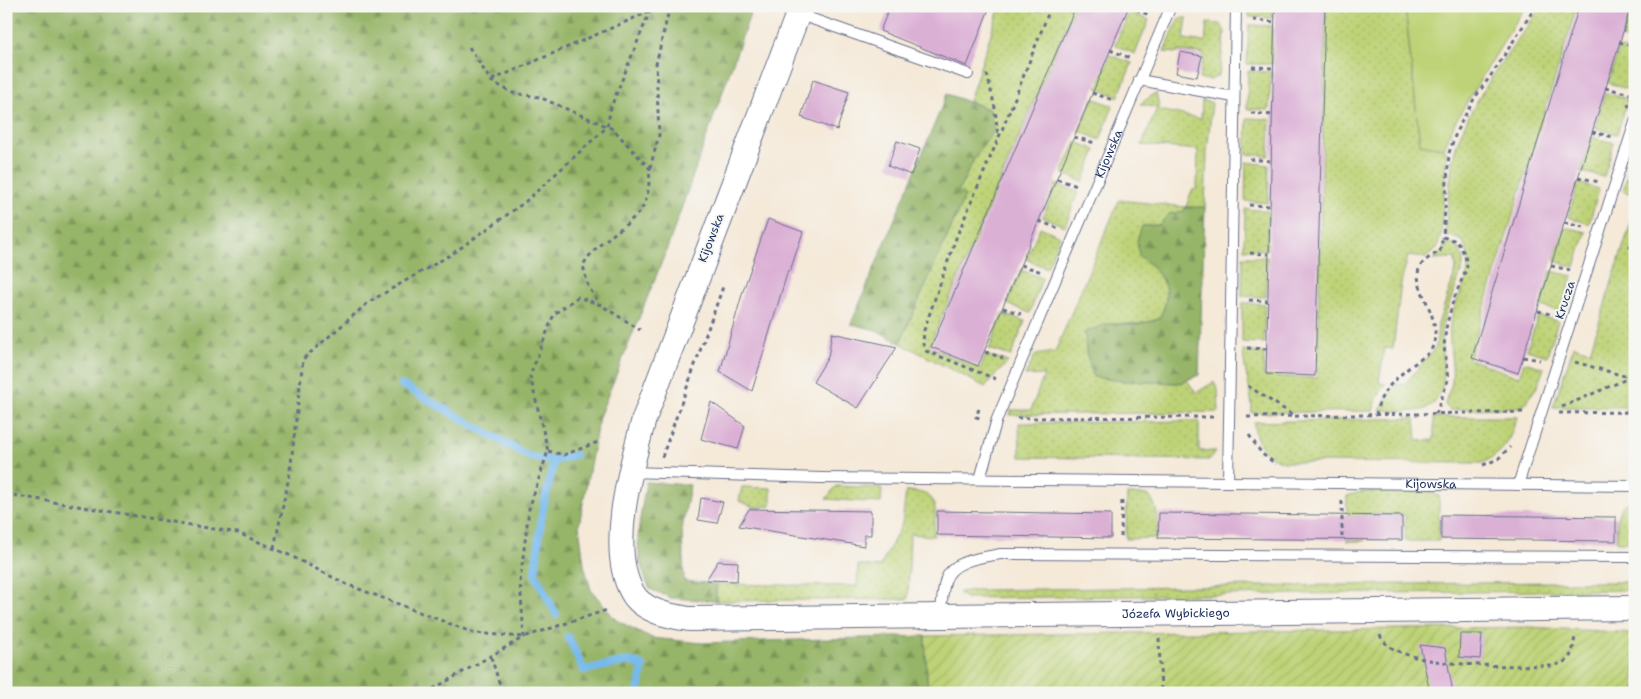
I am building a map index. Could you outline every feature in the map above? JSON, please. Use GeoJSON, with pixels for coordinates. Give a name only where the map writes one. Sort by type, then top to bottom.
{"type":"FeatureCollection","features":[{"type":"Feature","properties":{"kind":"street","name":"Kijowska"},"geometry":{"type":"LineString","coordinates":[[717,619],[669,616],[651,609],[632,593],[622,559],[624,509],[629,472],[647,410],[799,10]]}},
{"type":"Feature","properties":{"kind":"street","name":"Józefa Wybickiego"},"geometry":{"type":"LineString","coordinates":[[717,619],[1635,608]]}},
{"type":"Feature","properties":{"kind":"lane","name":"Kijowska"},"geometry":{"type":"LineString","coordinates":[[980,480],[997,418],[1171,6]]}},
{"type":"Feature","properties":{"kind":"lane"},"geometry":{"type":"LineString","coordinates":[[1228,482],[1236,6]]}},
{"type":"Feature","properties":{"kind":"lane"},"geometry":{"type":"LineString","coordinates":[[799,10],[968,74]]}},
{"type":"Feature","properties":{"kind":"lane"},"geometry":{"type":"LineString","coordinates":[[1139,80],[1234,97]]}},
{"type":"Feature","properties":{"kind":"lane","name":"Krucza"},"geometry":{"type":"LineString","coordinates":[[1518,485],[1545,413],[1560,358],[1635,122]]}},
{"type":"Feature","properties":{"kind":"lane","name":"Kijowska"},"geometry":{"type":"LineString","coordinates":[[629,472],[821,478],[1635,486]]}},
{"type":"Feature","properties":{"kind":"lane"},"geometry":{"type":"LineString","coordinates":[[940,617],[945,580],[952,570],[964,562],[1001,554],[1635,557]]}},
{"type":"Feature","properties":{"kind":"path"},"geometry":{"type":"LineString","coordinates":[[274,548],[290,472],[303,359],[369,302],[452,254],[525,202],[607,127],[611,107],[652,6]]}},
{"type":"Feature","properties":{"kind":"path"},"geometry":{"type":"LineString","coordinates":[[491,81],[518,67],[662,6]]}},
{"type":"Feature","properties":{"kind":"path"},"geometry":{"type":"LineString","coordinates":[[601,305],[588,286],[583,265],[592,251],[641,210],[647,193],[650,169],[659,135],[656,64],[670,6]]}},
{"type":"Feature","properties":{"kind":"path"},"geometry":{"type":"LineString","coordinates":[[1027,6],[1042,10],[1051,7]]}},
{"type":"Feature","properties":{"kind":"path"},"geometry":{"type":"LineString","coordinates":[[1129,6],[1155,18]]}},
{"type":"Feature","properties":{"kind":"path"},"geometry":{"type":"LineString","coordinates":[[1376,415],[1377,404],[1387,387],[1430,352],[1434,344],[1435,328],[1419,269],[1424,262],[1440,250],[1449,153],[1474,99],[1536,6]]}},
{"type":"Feature","properties":{"kind":"path"},"geometry":{"type":"LineString","coordinates":[[998,379],[926,351],[923,344],[924,330],[956,238],[1051,7]]}},
{"type":"Feature","properties":{"kind":"path"},"geometry":{"type":"LineString","coordinates":[[1245,20],[1275,22]]}},
{"type":"Feature","properties":{"kind":"path"},"geometry":{"type":"LineString","coordinates":[[1619,42],[1635,47]]}},
{"type":"Feature","properties":{"kind":"path"},"geometry":{"type":"LineString","coordinates":[[469,47],[491,81],[513,93],[539,97],[613,129],[650,169]]}},
{"type":"Feature","properties":{"kind":"path"},"geometry":{"type":"LineString","coordinates":[[1110,50],[1137,60]]}},
{"type":"Feature","properties":{"kind":"path"},"geometry":{"type":"LineString","coordinates":[[1244,66],[1274,68]]}},
{"type":"Feature","properties":{"kind":"path"},"geometry":{"type":"LineString","coordinates":[[985,70],[995,108],[998,138]]}},
{"type":"Feature","properties":{"kind":"path"},"geometry":{"type":"LineString","coordinates":[[1626,112],[1635,85]]}},
{"type":"Feature","properties":{"kind":"path"},"geometry":{"type":"LineString","coordinates":[[1605,88],[1633,95]]}},
{"type":"Feature","properties":{"kind":"path"},"geometry":{"type":"LineString","coordinates":[[1092,93],[1120,102]]}},
{"type":"Feature","properties":{"kind":"path"},"geometry":{"type":"LineString","coordinates":[[1243,112],[1272,115]]}},
{"type":"Feature","properties":{"kind":"path"},"geometry":{"type":"LineString","coordinates":[[1592,132],[1618,139]]}},
{"type":"Feature","properties":{"kind":"path"},"geometry":{"type":"LineString","coordinates":[[1074,137],[1102,146]]}},
{"type":"Feature","properties":{"kind":"path"},"geometry":{"type":"LineString","coordinates":[[1242,159],[1272,161]]}},
{"type":"Feature","properties":{"kind":"path"},"geometry":{"type":"LineString","coordinates":[[1578,177],[1604,183]]}},
{"type":"Feature","properties":{"kind":"path"},"geometry":{"type":"LineString","coordinates":[[1057,179],[1084,189]]}},
{"type":"Feature","properties":{"kind":"path"},"geometry":{"type":"LineString","coordinates":[[1241,205],[1270,206]]}},
{"type":"Feature","properties":{"kind":"path"},"geometry":{"type":"LineString","coordinates":[[1040,221],[1066,231]]}},
{"type":"Feature","properties":{"kind":"path"},"geometry":{"type":"LineString","coordinates":[[1564,223],[1590,228]]}},
{"type":"Feature","properties":{"kind":"path"},"geometry":{"type":"LineString","coordinates":[[1436,414],[1448,380],[1444,346],[1446,328],[1453,300],[1467,267],[1465,255],[1457,241],[1442,237]]}},
{"type":"Feature","properties":{"kind":"path"},"geometry":{"type":"LineString","coordinates":[[1629,246],[1635,252]]}},
{"type":"Feature","properties":{"kind":"path"},"geometry":{"type":"LineString","coordinates":[[1240,252],[1269,254]]}},
{"type":"Feature","properties":{"kind":"path"},"geometry":{"type":"LineString","coordinates":[[1021,265],[1048,274]]}},
{"type":"Feature","properties":{"kind":"path"},"geometry":{"type":"LineString","coordinates":[[1551,266],[1576,272]]}},
{"type":"Feature","properties":{"kind":"path"},"geometry":{"type":"LineString","coordinates":[[524,637],[520,582],[529,509],[548,451],[530,376],[554,314],[578,297],[601,305],[640,330]]}},
{"type":"Feature","properties":{"kind":"path"},"geometry":{"type":"LineString","coordinates":[[1239,299],[1268,301]]}},
{"type":"Feature","properties":{"kind":"path"},"geometry":{"type":"LineString","coordinates":[[1003,308],[1030,317]]}},
{"type":"Feature","properties":{"kind":"path"},"geometry":{"type":"LineString","coordinates":[[1538,310],[1562,317]]}},
{"type":"Feature","properties":{"kind":"path"},"geometry":{"type":"LineString","coordinates":[[1238,347],[1266,349]]}},
{"type":"Feature","properties":{"kind":"path"},"geometry":{"type":"LineString","coordinates":[[984,352],[1012,360]]}},
{"type":"Feature","properties":{"kind":"path"},"geometry":{"type":"LineString","coordinates":[[1523,357],[1548,362],[1551,355],[1635,379]]}},
{"type":"Feature","properties":{"kind":"path"},"geometry":{"type":"LineString","coordinates":[[1545,413],[1629,378],[1635,372]]}},
{"type":"Feature","properties":{"kind":"path"},"geometry":{"type":"LineString","coordinates":[[1248,386],[1294,416]]}},
{"type":"Feature","properties":{"kind":"path"},"geometry":{"type":"LineString","coordinates":[[1523,420],[1528,406]]}},
{"type":"Feature","properties":{"kind":"path"},"geometry":{"type":"LineString","coordinates":[[997,418],[1229,417],[1526,412]]}},
{"type":"Feature","properties":{"kind":"path"},"geometry":{"type":"LineString","coordinates":[[1545,413],[1635,412]]}},
{"type":"Feature","properties":{"kind":"path"},"geometry":{"type":"LineString","coordinates":[[548,451],[564,455],[598,442]]}},
{"type":"Feature","properties":{"kind":"path"},"geometry":{"type":"LineString","coordinates":[[1475,465],[1484,465],[1498,459],[1514,442]]}},
{"type":"Feature","properties":{"kind":"path"},"geometry":{"type":"LineString","coordinates":[[1267,465],[1277,465]]}},
{"type":"Feature","properties":{"kind":"path"},"geometry":{"type":"LineString","coordinates":[[1121,555],[1123,481]]}},
{"type":"Feature","properties":{"kind":"path"},"geometry":{"type":"LineString","coordinates":[[1342,483],[1343,556]]}},
{"type":"Feature","properties":{"kind":"path"},"geometry":{"type":"LineString","coordinates":[[6,494],[238,533],[274,548],[346,584],[474,634],[524,637]]}},
{"type":"Feature","properties":{"kind":"path"},"geometry":{"type":"LineString","coordinates":[[1375,611],[1380,638],[1388,646],[1399,652],[1442,663],[1551,666],[1564,664],[1570,658],[1574,646],[1576,608]]}},
{"type":"Feature","properties":{"kind":"path"},"geometry":{"type":"LineString","coordinates":[[426,693],[524,637],[608,610]]}},
{"type":"Feature","properties":{"kind":"path"},"geometry":{"type":"LineString","coordinates":[[1158,615],[1160,693]]}},
{"type":"Feature","properties":{"kind":"path"},"geometry":{"type":"LineString","coordinates":[[491,656],[498,682],[507,693]]}},
{"type":"Feature","properties":{"kind":"green space"},"geometry":{"type":"Polygon","coordinates":[[[6,6],[753,6],[667,249],[599,417],[579,525],[584,565],[591,590],[616,620],[652,638],[702,643],[925,636],[928,693],[6,693],[6,6]]]}},
{"type":"Feature","properties":{"kind":"green space"},"geometry":{"type":"Polygon","coordinates":[[[1000,6],[1075,6],[929,347],[980,369],[986,355],[1008,362],[985,387],[900,343],[965,196],[958,192],[973,161],[990,110],[969,101],[1000,6]]]}},
{"type":"Feature","properties":{"kind":"green space"},"geometry":{"type":"Polygon","coordinates":[[[1249,6],[1273,6],[1272,18],[1249,17],[1249,6]]]}},
{"type":"Feature","properties":{"kind":"green space"},"geometry":{"type":"Polygon","coordinates":[[[1326,6],[1405,6],[1420,144],[1444,148],[1447,153],[1441,235],[1437,248],[1426,258],[1408,256],[1401,283],[1393,349],[1384,348],[1379,383],[1386,384],[1376,400],[1373,411],[1252,413],[1243,351],[1264,353],[1264,376],[1317,378],[1326,6]]]}},
{"type":"Feature","properties":{"kind":"green space"},"geometry":{"type":"Polygon","coordinates":[[[1405,6],[1524,8],[1455,122],[1444,148],[1420,144],[1405,6]]]}},
{"type":"Feature","properties":{"kind":"green space"},"geometry":{"type":"Polygon","coordinates":[[[1541,6],[1577,6],[1469,359],[1519,377],[1524,362],[1544,368],[1537,387],[1522,407],[1450,410],[1445,405],[1452,383],[1450,325],[1456,302],[1467,274],[1468,264],[1463,241],[1445,234],[1454,154],[1460,135],[1479,97],[1541,6]]]}},
{"type":"Feature","properties":{"kind":"green space"},"geometry":{"type":"Polygon","coordinates":[[[1632,6],[1635,6],[1635,42],[1622,39],[1632,6]]]}},
{"type":"Feature","properties":{"kind":"green space"},"geometry":{"type":"Polygon","coordinates":[[[1129,12],[1149,20],[1135,54],[1115,45],[1129,12]]]}},
{"type":"Feature","properties":{"kind":"green space"},"geometry":{"type":"Polygon","coordinates":[[[1179,18],[1187,18],[1184,39],[1205,42],[1207,23],[1221,24],[1225,32],[1219,75],[1211,80],[1199,79],[1204,54],[1179,51],[1178,53],[1164,52],[1179,18]]]}},
{"type":"Feature","properties":{"kind":"green space"},"geometry":{"type":"Polygon","coordinates":[[[1249,25],[1272,26],[1272,64],[1247,64],[1249,25]]]}},
{"type":"Feature","properties":{"kind":"green space"},"geometry":{"type":"Polygon","coordinates":[[[1619,48],[1635,52],[1635,74],[1630,90],[1608,83],[1619,48]]]}},
{"type":"Feature","properties":{"kind":"green space"},"geometry":{"type":"Polygon","coordinates":[[[1110,55],[1132,63],[1118,97],[1097,88],[1110,55]]]}},
{"type":"Feature","properties":{"kind":"green space"},"geometry":{"type":"Polygon","coordinates":[[[1248,71],[1271,72],[1269,110],[1247,109],[1248,71]]]}},
{"type":"Feature","properties":{"kind":"green space"},"geometry":{"type":"Polygon","coordinates":[[[1156,93],[1160,110],[1201,119],[1202,100],[1212,103],[1207,152],[1205,207],[1187,208],[1185,211],[1169,214],[1159,225],[1142,226],[1139,256],[1158,274],[1165,286],[1166,299],[1159,319],[1139,324],[1106,324],[1085,333],[1086,352],[1120,381],[1178,383],[1187,380],[1196,393],[1214,382],[1218,390],[1219,412],[1010,415],[1011,410],[1031,410],[1044,375],[1025,376],[1035,355],[1055,352],[1119,200],[1186,207],[1192,190],[1197,189],[1198,150],[1142,145],[1157,108],[1140,104],[1156,93]]]}},
{"type":"Feature","properties":{"kind":"green space"},"geometry":{"type":"Polygon","coordinates":[[[1605,93],[1628,99],[1617,134],[1595,128],[1605,93]]]}},
{"type":"Feature","properties":{"kind":"green space"},"geometry":{"type":"Polygon","coordinates":[[[947,94],[990,110],[994,130],[973,161],[958,192],[965,196],[900,343],[876,330],[851,324],[947,94]]]}},
{"type":"Feature","properties":{"kind":"green space"},"geometry":{"type":"Polygon","coordinates":[[[1093,98],[1113,106],[1100,140],[1079,131],[1093,98]]]}},
{"type":"Feature","properties":{"kind":"green space"},"geometry":{"type":"Polygon","coordinates":[[[1247,118],[1270,119],[1269,156],[1246,154],[1247,118]]]}},
{"type":"Feature","properties":{"kind":"green space"},"geometry":{"type":"Polygon","coordinates":[[[1592,137],[1614,143],[1604,177],[1581,172],[1592,137]]]}},
{"type":"Feature","properties":{"kind":"green space"},"geometry":{"type":"Polygon","coordinates":[[[1076,142],[1096,150],[1083,182],[1062,173],[1076,142]]]}},
{"type":"Feature","properties":{"kind":"green space"},"geometry":{"type":"Polygon","coordinates":[[[1635,150],[1635,195],[1623,191],[1635,150]]]}},
{"type":"Feature","properties":{"kind":"green space"},"geometry":{"type":"Polygon","coordinates":[[[1246,162],[1269,165],[1268,203],[1245,201],[1246,162]]]}},
{"type":"Feature","properties":{"kind":"green space"},"geometry":{"type":"Polygon","coordinates":[[[1578,183],[1599,189],[1589,224],[1568,217],[1578,183]]]}},
{"type":"Feature","properties":{"kind":"green space"},"geometry":{"type":"Polygon","coordinates":[[[1056,184],[1078,192],[1065,226],[1043,217],[1056,184]]]}},
{"type":"Feature","properties":{"kind":"green space"},"geometry":{"type":"Polygon","coordinates":[[[1186,207],[1205,207],[1199,375],[1179,383],[1120,381],[1093,377],[1086,352],[1085,332],[1106,324],[1139,324],[1159,319],[1166,301],[1165,286],[1154,269],[1139,256],[1137,241],[1142,226],[1159,225],[1169,214],[1184,211],[1186,207]]]}},
{"type":"Feature","properties":{"kind":"green space"},"geometry":{"type":"Polygon","coordinates":[[[1245,209],[1268,211],[1267,250],[1244,249],[1245,209]]]}},
{"type":"Feature","properties":{"kind":"green space"},"geometry":{"type":"Polygon","coordinates":[[[1635,210],[1635,407],[1553,407],[1574,346],[1590,351],[1635,210]]]}},
{"type":"Feature","properties":{"kind":"green space"},"geometry":{"type":"Polygon","coordinates":[[[1040,227],[1060,236],[1047,268],[1026,259],[1040,227]]]}},
{"type":"Feature","properties":{"kind":"green space"},"geometry":{"type":"Polygon","coordinates":[[[1564,227],[1586,232],[1575,267],[1554,261],[1564,227]]]}},
{"type":"Feature","properties":{"kind":"green space"},"geometry":{"type":"Polygon","coordinates":[[[1445,243],[1454,244],[1463,258],[1463,266],[1442,327],[1444,375],[1440,394],[1430,406],[1417,411],[1380,410],[1391,389],[1396,384],[1404,385],[1436,347],[1438,324],[1456,270],[1455,258],[1433,259],[1443,251],[1445,243]]]}},
{"type":"Feature","properties":{"kind":"green space"},"geometry":{"type":"Polygon","coordinates":[[[1243,257],[1267,257],[1266,297],[1242,296],[1243,257]]]}},
{"type":"Feature","properties":{"kind":"green space"},"geometry":{"type":"Polygon","coordinates":[[[1021,270],[1042,278],[1030,313],[1007,304],[1021,270]]]}},
{"type":"Feature","properties":{"kind":"green space"},"geometry":{"type":"Polygon","coordinates":[[[1551,271],[1572,276],[1561,312],[1541,306],[1551,271]]]}},
{"type":"Feature","properties":{"kind":"green space"},"geometry":{"type":"Polygon","coordinates":[[[1242,303],[1265,304],[1264,343],[1242,342],[1242,303]]]}},
{"type":"Feature","properties":{"kind":"green space"},"geometry":{"type":"Polygon","coordinates":[[[1003,314],[1025,321],[1011,356],[989,349],[1003,314]]]}},
{"type":"Feature","properties":{"kind":"green space"},"geometry":{"type":"Polygon","coordinates":[[[1538,316],[1558,321],[1547,356],[1527,350],[1538,316]]]}},
{"type":"Feature","properties":{"kind":"green space"},"geometry":{"type":"Polygon","coordinates":[[[1434,417],[1517,417],[1506,445],[1496,455],[1482,463],[1285,462],[1272,457],[1262,447],[1256,435],[1254,422],[1415,418],[1417,441],[1434,440],[1434,417]]]}},
{"type":"Feature","properties":{"kind":"green space"},"geometry":{"type":"Polygon","coordinates":[[[1199,421],[1199,451],[1216,451],[1209,460],[1020,457],[1019,423],[1199,421]]]}},
{"type":"Feature","properties":{"kind":"green space"},"geometry":{"type":"Polygon","coordinates":[[[646,482],[690,485],[682,529],[684,581],[716,584],[716,601],[671,598],[650,589],[640,561],[638,548],[639,524],[646,482]]]}},
{"type":"Feature","properties":{"kind":"green space"},"geometry":{"type":"Polygon","coordinates":[[[836,486],[882,488],[881,503],[826,499],[836,486]]]}},
{"type":"Feature","properties":{"kind":"green space"},"geometry":{"type":"Polygon","coordinates":[[[742,487],[771,488],[771,506],[754,507],[739,501],[742,487]]]}},
{"type":"Feature","properties":{"kind":"green space"},"geometry":{"type":"Polygon","coordinates":[[[1391,490],[1431,492],[1439,496],[1439,541],[1405,541],[1405,515],[1365,514],[1364,541],[1347,541],[1347,496],[1361,492],[1391,490]]]}},
{"type":"Feature","properties":{"kind":"green space"},"geometry":{"type":"Polygon","coordinates":[[[906,491],[926,494],[934,503],[935,509],[934,536],[910,534],[908,599],[716,601],[716,584],[857,586],[858,565],[880,567],[902,524],[906,491]]]}},
{"type":"Feature","properties":{"kind":"green space"},"geometry":{"type":"Polygon","coordinates":[[[1127,494],[1148,495],[1152,500],[1157,515],[1157,538],[1126,539],[1127,494]]]}},
{"type":"Feature","properties":{"kind":"green space"},"geometry":{"type":"Polygon","coordinates":[[[1635,499],[1635,542],[1617,542],[1617,522],[1620,510],[1628,502],[1635,499]]]}},
{"type":"Feature","properties":{"kind":"green space"},"geometry":{"type":"Polygon","coordinates":[[[1635,582],[1635,590],[966,598],[959,594],[959,592],[974,590],[1635,582]]]}},
{"type":"Feature","properties":{"kind":"green space"},"geometry":{"type":"Polygon","coordinates":[[[1530,627],[1635,633],[1635,693],[928,693],[925,636],[1530,627]]]}},
{"type":"Feature","properties":{"kind":"building"},"geometry":{"type":"Polygon","coordinates":[[[890,6],[990,6],[967,66],[880,31],[890,6]]]}},
{"type":"Feature","properties":{"kind":"building"},"geometry":{"type":"Polygon","coordinates":[[[1076,6],[1129,6],[978,366],[931,347],[1076,6]]]}},
{"type":"Feature","properties":{"kind":"building"},"geometry":{"type":"Polygon","coordinates":[[[1275,6],[1325,6],[1315,376],[1266,374],[1275,6]]]}},
{"type":"Feature","properties":{"kind":"building"},"geometry":{"type":"Polygon","coordinates":[[[1579,6],[1631,6],[1518,373],[1472,358],[1579,6]]]}},
{"type":"Feature","properties":{"kind":"building"},"geometry":{"type":"Polygon","coordinates":[[[1180,52],[1202,56],[1197,77],[1176,73],[1180,52]]]}},
{"type":"Feature","properties":{"kind":"building"},"geometry":{"type":"Polygon","coordinates":[[[813,80],[849,92],[837,130],[801,117],[813,80]]]}},
{"type":"Feature","properties":{"kind":"building"},"geometry":{"type":"Polygon","coordinates":[[[897,141],[920,149],[911,175],[888,166],[897,141]]]}},
{"type":"Feature","properties":{"kind":"building"},"geometry":{"type":"Polygon","coordinates":[[[768,219],[803,232],[790,271],[788,270],[752,391],[720,372],[743,291],[768,219]]]}},
{"type":"Feature","properties":{"kind":"building"},"geometry":{"type":"Polygon","coordinates":[[[832,333],[897,347],[858,408],[813,382],[828,357],[832,333]]]}},
{"type":"Feature","properties":{"kind":"building"},"geometry":{"type":"Polygon","coordinates":[[[711,402],[745,426],[738,449],[701,439],[711,402]]]}},
{"type":"Feature","properties":{"kind":"building"},"geometry":{"type":"Polygon","coordinates":[[[701,498],[723,502],[717,523],[698,520],[701,498]]]}},
{"type":"Feature","properties":{"kind":"building"},"geometry":{"type":"Polygon","coordinates":[[[749,509],[871,511],[871,535],[864,535],[864,546],[739,526],[749,509]]]}},
{"type":"Feature","properties":{"kind":"building"},"geometry":{"type":"Polygon","coordinates":[[[937,511],[1111,514],[1111,538],[937,535],[937,511]]]}},
{"type":"Feature","properties":{"kind":"building"},"geometry":{"type":"Polygon","coordinates":[[[1159,513],[1402,516],[1402,540],[1158,538],[1159,513]]]}},
{"type":"Feature","properties":{"kind":"building"},"geometry":{"type":"Polygon","coordinates":[[[1441,515],[1616,517],[1616,541],[1441,539],[1441,515]]]}},
{"type":"Feature","properties":{"kind":"building"},"geometry":{"type":"Polygon","coordinates":[[[718,561],[738,562],[737,581],[706,580],[718,561]]]}},
{"type":"Feature","properties":{"kind":"building"},"geometry":{"type":"Polygon","coordinates":[[[1460,634],[1482,634],[1480,659],[1459,657],[1460,634]]]}},
{"type":"Feature","properties":{"kind":"building"},"geometry":{"type":"Polygon","coordinates":[[[1420,645],[1445,648],[1453,693],[1430,693],[1420,645]]]}},
{"type":"Feature","properties":{"kind":"waterway"},"geometry":{"type":"LineString","coordinates":[[402,385],[530,457],[554,461]]}},
{"type":"Feature","properties":{"kind":"waterway"},"geometry":{"type":"LineString","coordinates":[[556,614],[535,574],[542,513],[554,461],[575,455]]}},
{"type":"Feature","properties":{"kind":"waterway"},"geometry":{"type":"LineString","coordinates":[[568,637],[584,670],[629,661],[643,666],[638,693]]}}]}
